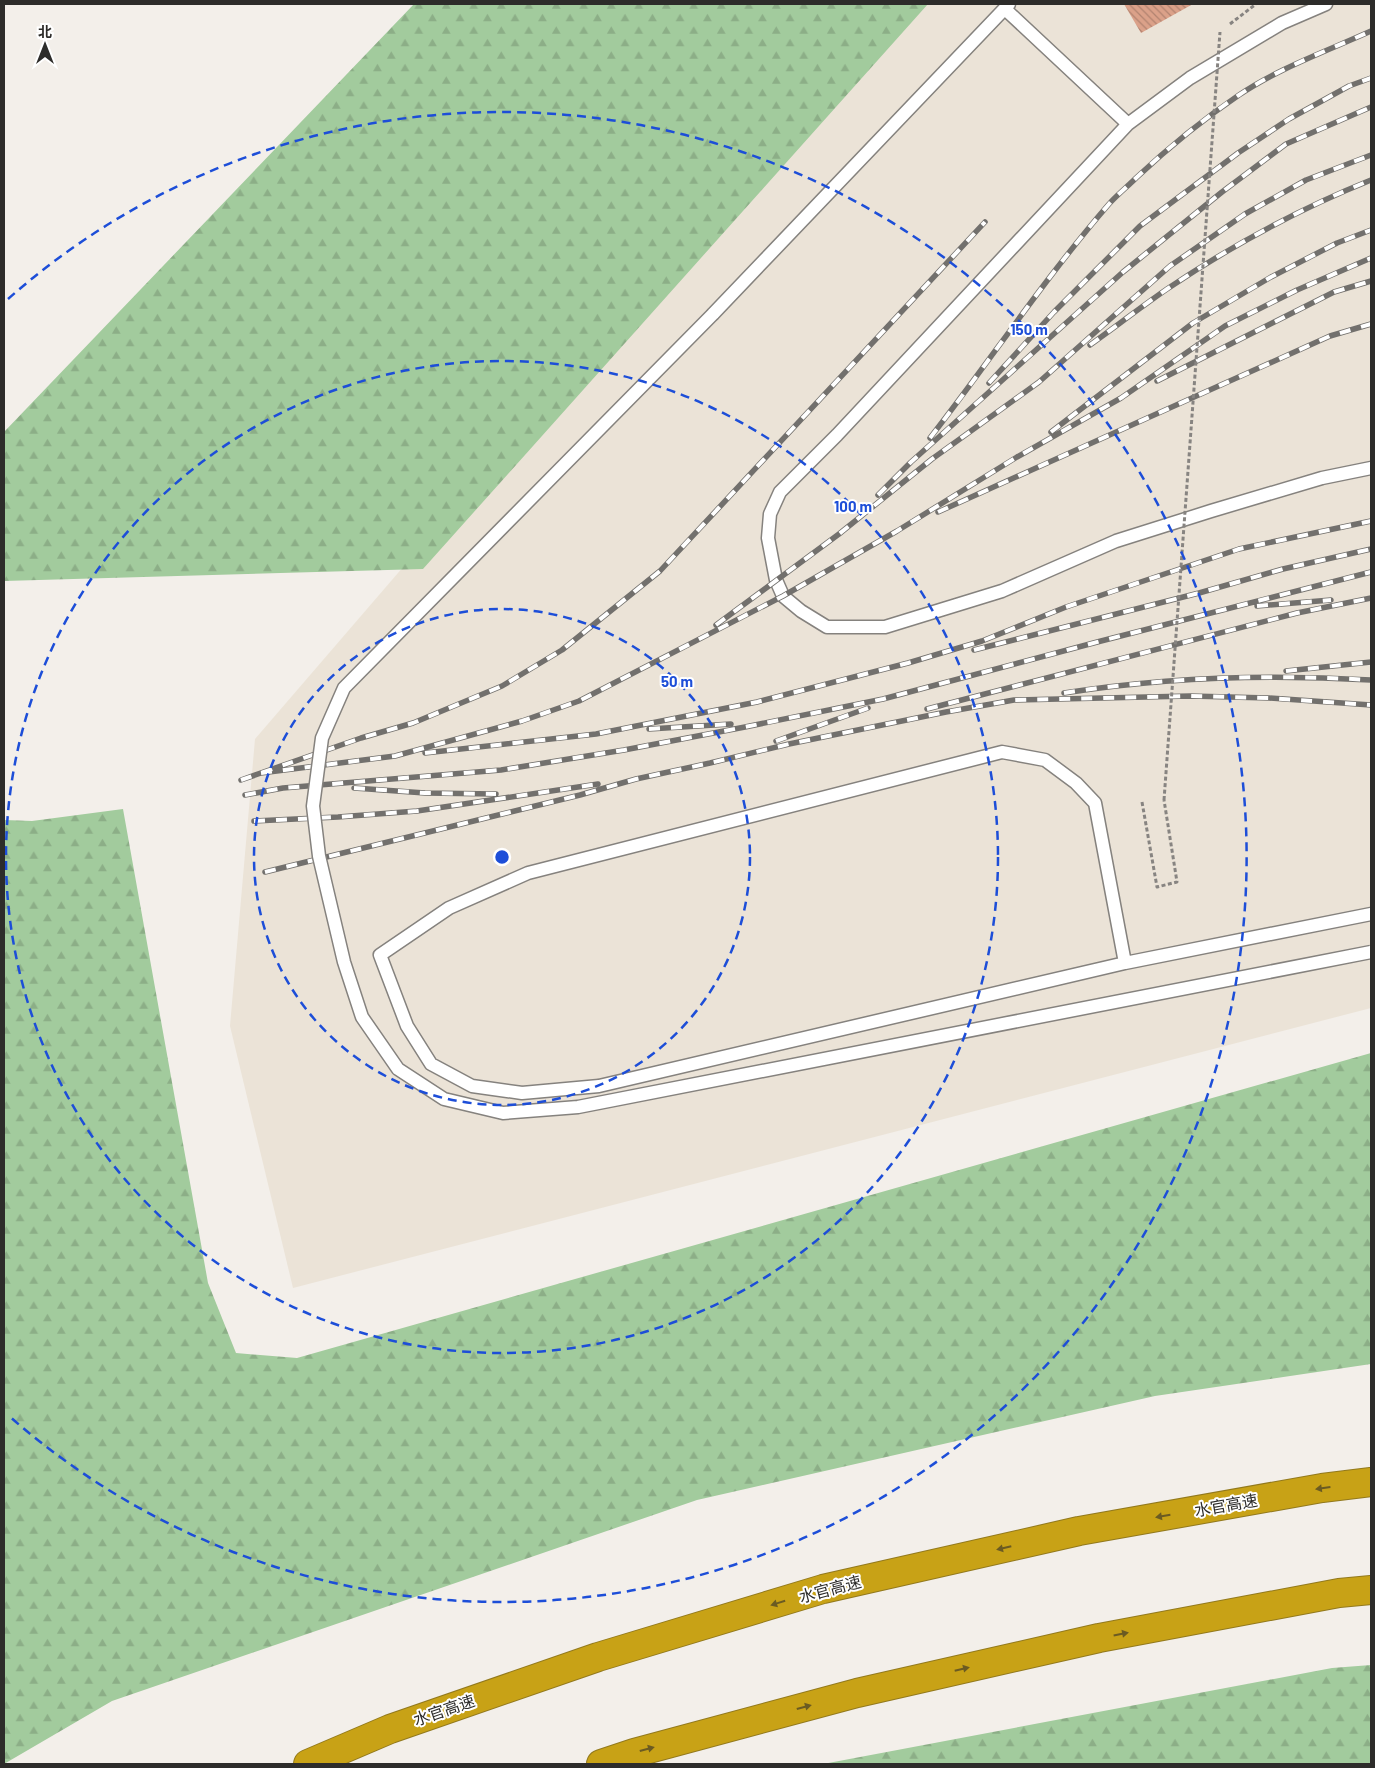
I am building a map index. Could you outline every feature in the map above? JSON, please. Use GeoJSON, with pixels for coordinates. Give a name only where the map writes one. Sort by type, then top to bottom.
{"type":"FeatureCollection","features":[{"type":"Feature","properties":{"kind":"highway","name":"水官高速"},"geometry":{"type":"LineString","coordinates":[[308,1764],[390,1729],[598,1657],[823,1589],[1079,1531],[1322,1488],[1371,1482]]}},
{"type":"Feature","properties":{"kind":"highway"},"geometry":{"type":"LineString","coordinates":[[601,1764],[634,1752],[856,1693],[1080,1642],[1339,1593],[1371,1590]]}},
{"type":"Feature","properties":{"kind":"lane"},"geometry":{"type":"LineString","coordinates":[[1326,4],[1282,24],[1190,78],[1128,124],[831,442],[780,492],[770,514],[768,538],[776,580],[783,596],[801,611],[828,627],[885,627],[1002,591],[1126,538],[1322,478],[1371,468]]}},
{"type":"Feature","properties":{"kind":"lane"},"geometry":{"type":"LineString","coordinates":[[1128,124],[1007,6],[713,314],[344,688],[322,738],[313,806],[319,856],[344,962],[362,1018],[398,1069],[444,1099],[503,1113],[578,1106],[1371,952]]}},
{"type":"Feature","properties":{"kind":"lane"},"geometry":{"type":"LineString","coordinates":[[1125,963],[1095,803],[1076,783],[1045,760],[1002,752],[528,873],[449,908],[380,955],[407,1026],[431,1064],[472,1086],[522,1093],[599,1086],[1125,963],[1371,914]]}},
{"type":"Feature","properties":{"kind":"path"},"geometry":{"type":"LineString","coordinates":[[1142,802],[1157,887],[1177,882],[1164,800],[1220,32],[1256,4]]}},
{"type":"Feature","properties":{"kind":"shaded area"},"geometry":{"type":"Polygon","coordinates":[[[888,4],[1371,4],[1371,1008],[293,1288],[230,1026],[255,739],[888,4]]]}},
{"type":"Feature","properties":{"kind":"green space"},"geometry":{"type":"Polygon","coordinates":[[[414,4],[928,4],[423,569],[4,581],[4,432],[414,4]]]}},
{"type":"Feature","properties":{"kind":"green space"},"geometry":{"type":"Polygon","coordinates":[[[123,809],[208,1283],[236,1353],[297,1358],[1371,1053],[1371,1364],[1155,1396],[697,1500],[112,1701],[4,1764],[4,820],[32,821],[123,809]]]}},
{"type":"Feature","properties":{"kind":"green space"},"geometry":{"type":"Polygon","coordinates":[[[1371,1665],[1371,1764],[823,1764],[1332,1668],[1371,1665]]]}},
{"type":"Feature","properties":{"kind":"building"},"geometry":{"type":"Polygon","coordinates":[[[1124,4],[1193,4],[1141,33],[1124,4]]]}},
{"type":"Feature","properties":{"kind":"railway"},"geometry":{"type":"LineString","coordinates":[[930,438],[1062,261],[1109,204],[1136,178],[1199,124],[1254,85],[1287,68],[1371,31]]}},
{"type":"Feature","properties":{"kind":"railway"},"geometry":{"type":"LineString","coordinates":[[989,383],[1054,312],[1140,226],[1238,153],[1289,119],[1349,86],[1371,78]]}},
{"type":"Feature","properties":{"kind":"railway"},"geometry":{"type":"LineString","coordinates":[[878,495],[911,462],[1123,272],[1222,192],[1286,144],[1371,107]]}},
{"type":"Feature","properties":{"kind":"railway"},"geometry":{"type":"LineString","coordinates":[[716,625],[839,534],[932,459],[1039,382],[1170,266],[1245,214],[1306,180],[1371,155]]}},
{"type":"Feature","properties":{"kind":"railway"},"geometry":{"type":"LineString","coordinates":[[1090,345],[1167,289],[1241,243],[1318,203],[1371,180]]}},
{"type":"Feature","properties":{"kind":"railway"},"geometry":{"type":"LineString","coordinates":[[241,780],[361,738],[413,723],[502,686],[562,650],[660,571],[985,222]]}},
{"type":"Feature","properties":{"kind":"railway"},"geometry":{"type":"LineString","coordinates":[[1051,432],[1193,323],[1271,277],[1337,243],[1371,230]]}},
{"type":"Feature","properties":{"kind":"railway"},"geometry":{"type":"LineString","coordinates":[[261,773],[395,756],[522,721],[579,701],[783,596],[897,531],[1017,457],[1121,398],[1225,326],[1297,290],[1371,258]]}},
{"type":"Feature","properties":{"kind":"railway"},"geometry":{"type":"LineString","coordinates":[[1157,381],[1334,292],[1371,281]]}},
{"type":"Feature","properties":{"kind":"railway"},"geometry":{"type":"LineString","coordinates":[[938,512],[1330,336],[1371,324]]}},
{"type":"Feature","properties":{"kind":"railway"},"geometry":{"type":"LineString","coordinates":[[425,753],[596,734],[757,702],[908,663],[982,641],[1066,607],[1239,549],[1371,521]]}},
{"type":"Feature","properties":{"kind":"railway"},"geometry":{"type":"LineString","coordinates":[[974,650],[1199,593],[1283,569],[1371,549]]}},
{"type":"Feature","properties":{"kind":"railway"},"geometry":{"type":"LineString","coordinates":[[245,795],[283,788],[501,770],[624,750],[745,727],[883,699],[1371,572]]}},
{"type":"Feature","properties":{"kind":"railway"},"geometry":{"type":"LineString","coordinates":[[927,709],[1297,613],[1371,598]]}},
{"type":"Feature","properties":{"kind":"railway"},"geometry":{"type":"LineString","coordinates":[[1257,606],[1331,600]]}},
{"type":"Feature","properties":{"kind":"railway"},"geometry":{"type":"LineString","coordinates":[[1286,671],[1371,662]]}},
{"type":"Feature","properties":{"kind":"railway"},"geometry":{"type":"LineString","coordinates":[[1064,693],[1141,683],[1217,678],[1294,677],[1371,680]]}},
{"type":"Feature","properties":{"kind":"railway"},"geometry":{"type":"LineString","coordinates":[[265,872],[580,795],[636,779],[789,744],[1014,700],[1190,696],[1269,698],[1371,705]]}},
{"type":"Feature","properties":{"kind":"railway"},"geometry":{"type":"LineString","coordinates":[[776,741],[868,708]]}},
{"type":"Feature","properties":{"kind":"railway"},"geometry":{"type":"LineString","coordinates":[[649,729],[731,724]]}},
{"type":"Feature","properties":{"kind":"railway"},"geometry":{"type":"LineString","coordinates":[[254,821],[417,811],[598,784]]}},
{"type":"Feature","properties":{"kind":"railway"},"geometry":{"type":"LineString","coordinates":[[354,788],[425,793],[496,794]]}}]}
